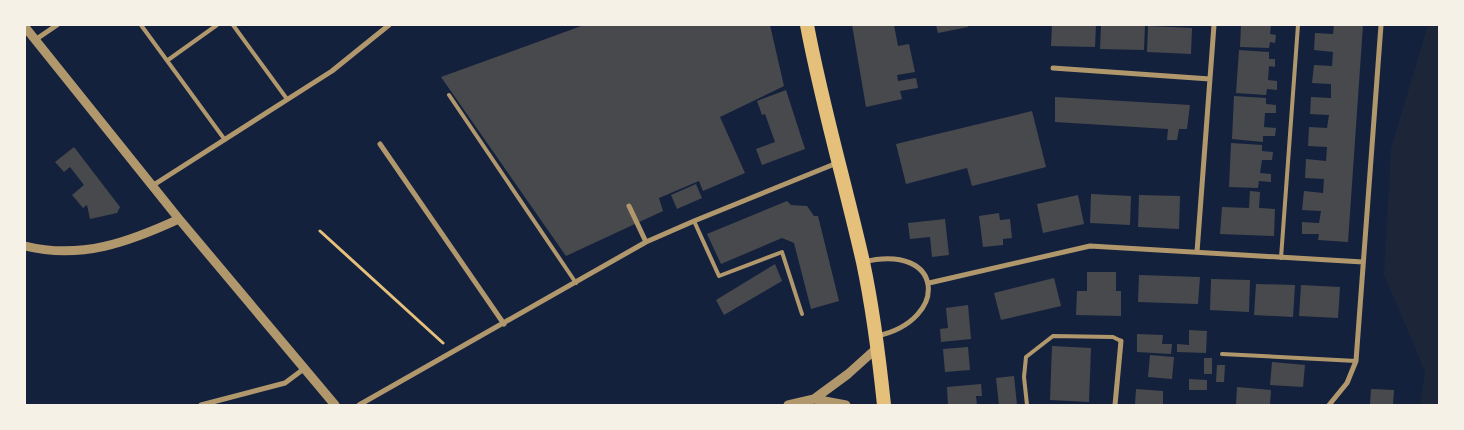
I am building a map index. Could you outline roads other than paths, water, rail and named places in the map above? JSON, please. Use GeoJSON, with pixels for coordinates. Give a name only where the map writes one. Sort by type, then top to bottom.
{"type":"FeatureCollection","features":[{"type":"Feature","properties":{"kind":"highway"},"geometry":{"type":"LineString","coordinates":[[807,25],[815,69],[863,262],[878,342],[884,405]]}},
{"type":"Feature","properties":{"kind":"street"},"geometry":{"type":"LineString","coordinates":[[35,40],[57,25]]}},
{"type":"Feature","properties":{"kind":"street"},"geometry":{"type":"LineString","coordinates":[[152,186],[332,71],[389,25]]}},
{"type":"Feature","properties":{"kind":"street"},"geometry":{"type":"LineString","coordinates":[[1197,252],[1214,25]]}},
{"type":"Feature","properties":{"kind":"street"},"geometry":{"type":"LineString","coordinates":[[1329,405],[1346,383],[1356,361],[1380,25]]}},
{"type":"Feature","properties":{"kind":"street"},"geometry":{"type":"LineString","coordinates":[[25,27],[179,219],[306,367],[336,405]]}},
{"type":"Feature","properties":{"kind":"street"},"geometry":{"type":"LineString","coordinates":[[1053,68],[1210,79]]}},
{"type":"Feature","properties":{"kind":"street"},"geometry":{"type":"LineString","coordinates":[[380,144],[504,324]]}},
{"type":"Feature","properties":{"kind":"street"},"geometry":{"type":"LineString","coordinates":[[359,405],[646,242],[838,163]]}},
{"type":"Feature","properties":{"kind":"street"},"geometry":{"type":"LineString","coordinates":[[629,206],[646,242]]}},
{"type":"Feature","properties":{"kind":"street"},"geometry":{"type":"LineString","coordinates":[[25,246],[43,250],[78,252],[115,245],[146,235],[179,219]]}},
{"type":"Feature","properties":{"kind":"street"},"geometry":{"type":"LineString","coordinates":[[929,282],[1090,246],[1363,262]]}},
{"type":"Feature","properties":{"kind":"street"},"geometry":{"type":"LineString","coordinates":[[788,405],[814,398],[848,374],[878,342],[911,320],[922,309],[928,298],[929,282],[926,275],[904,259],[888,257],[863,262]]}},
{"type":"Feature","properties":{"kind":"street"},"geometry":{"type":"LineString","coordinates":[[1115,405],[1121,341]]}},
{"type":"Feature","properties":{"kind":"street"},"geometry":{"type":"LineString","coordinates":[[201,405],[285,382],[306,367]]}},
{"type":"Feature","properties":{"kind":"street"},"geometry":{"type":"LineString","coordinates":[[814,398],[846,405]]}},
{"type":"Feature","properties":{"kind":"lane"},"geometry":{"type":"LineString","coordinates":[[141,25],[225,140]]}},
{"type":"Feature","properties":{"kind":"lane"},"geometry":{"type":"LineString","coordinates":[[168,60],[217,25]]}},
{"type":"Feature","properties":{"kind":"lane"},"geometry":{"type":"LineString","coordinates":[[233,25],[287,100]]}},
{"type":"Feature","properties":{"kind":"lane"},"geometry":{"type":"LineString","coordinates":[[1280,258],[1298,25]]}},
{"type":"Feature","properties":{"kind":"lane"},"geometry":{"type":"LineString","coordinates":[[449,95],[576,283]]}},
{"type":"Feature","properties":{"kind":"lane"},"geometry":{"type":"LineString","coordinates":[[694,221],[719,276],[782,252],[802,314]]}},
{"type":"Feature","properties":{"kind":"lane"},"geometry":{"type":"LineString","coordinates":[[1027,405],[1024,377],[1026,357],[1041,343],[1054,336],[1113,337],[1121,341]]}},
{"type":"Feature","properties":{"kind":"lane"},"geometry":{"type":"LineString","coordinates":[[1222,354],[1356,361]]}}]}
